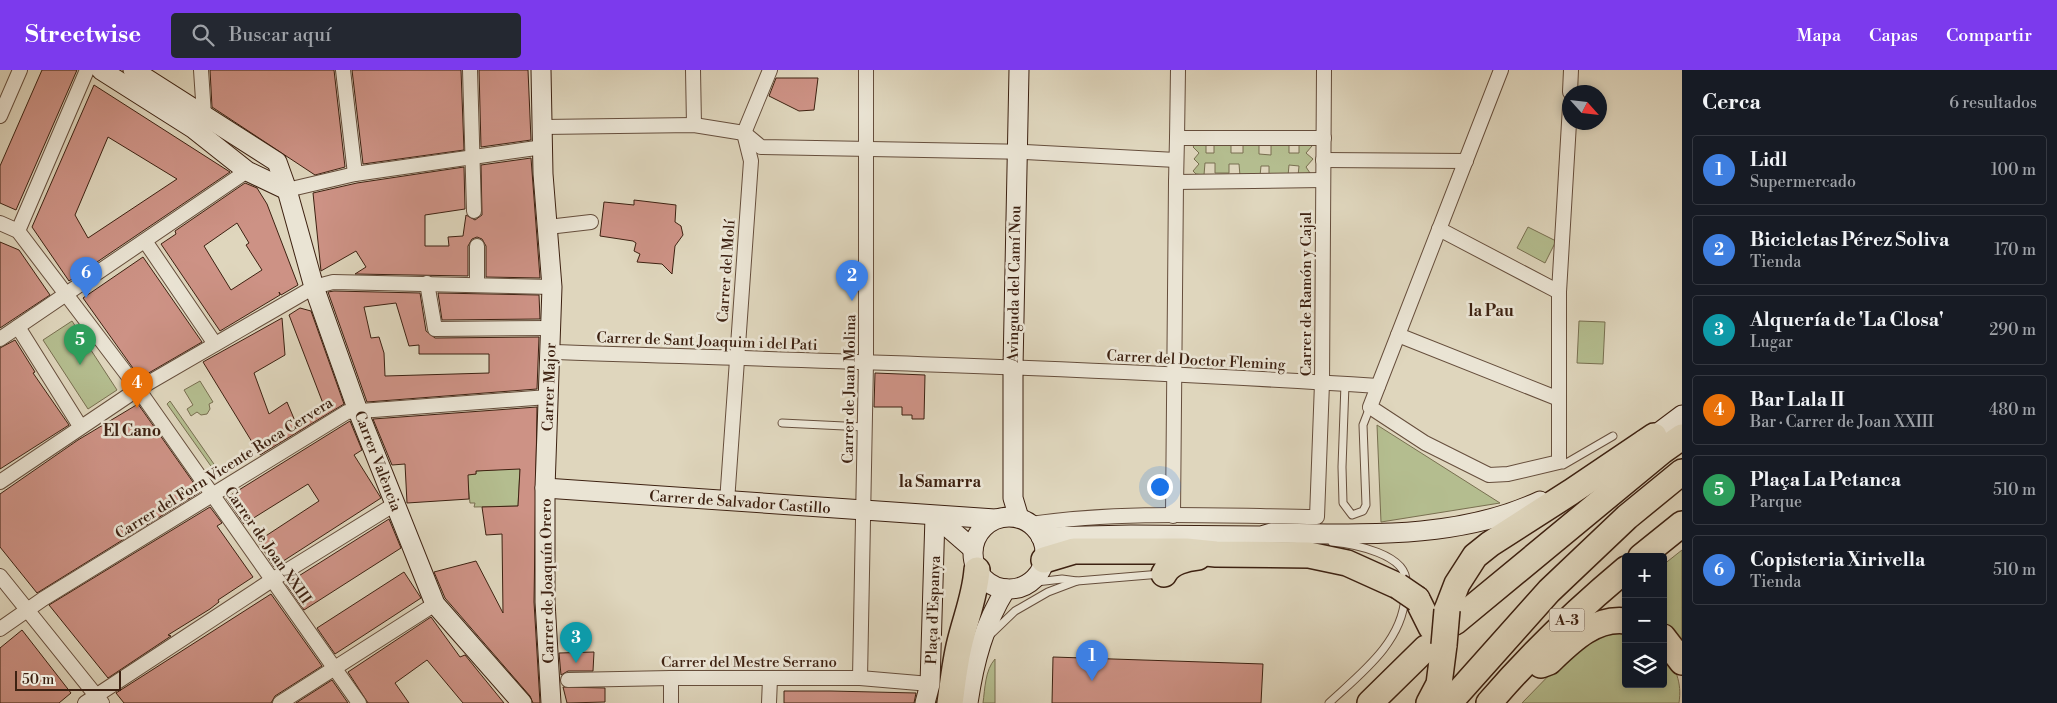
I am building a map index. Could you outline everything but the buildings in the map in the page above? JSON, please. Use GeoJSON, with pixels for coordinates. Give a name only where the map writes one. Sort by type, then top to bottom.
{"type":"FeatureCollection","features":[{"type":"Feature","properties":{"kind":"highway"},"geometry":{"type":"LineString","coordinates":[[1421,703],[1434,671],[1440,634],[1457,584],[1475,556],[1490,544],[1654,436]]}},
{"type":"Feature","properties":{"kind":"highway"},"geometry":{"type":"LineString","coordinates":[[1370,703],[1440,634],[1662,451],[1682,437]]}},
{"type":"Feature","properties":{"kind":"highway","name":"A-3"},"geometry":{"type":"LineString","coordinates":[[1449,703],[1548,591],[1628,517],[1682,472]]}},
{"type":"Feature","properties":{"kind":"highway"},"geometry":{"type":"LineString","coordinates":[[1646,553],[1682,524]]}},
{"type":"Feature","properties":{"kind":"highway"},"geometry":{"type":"LineString","coordinates":[[1022,529],[1074,551],[1186,551],[1216,554],[1326,557],[1375,573],[1408,593],[1440,634],[1439,684],[1429,703]]}},
{"type":"Feature","properties":{"kind":"highway"},"geometry":{"type":"LineString","coordinates":[[1167,575],[1166,569],[1186,558],[1216,554]]}},
{"type":"Feature","properties":{"kind":"highway"},"geometry":{"type":"LineString","coordinates":[[950,703],[954,669],[960,642],[975,594],[975,560]]}},
{"type":"Feature","properties":{"kind":"highway","name":"A-3"},"geometry":{"type":"LineString","coordinates":[[1489,703],[1580,607],[1622,572]]}},
{"type":"Feature","properties":{"kind":"highway"},"geometry":{"type":"LineString","coordinates":[[1513,676],[1549,662],[1590,628],[1610,621],[1622,621]]}},
{"type":"Feature","properties":{"kind":"highway"},"geometry":{"type":"LineString","coordinates":[[1667,642],[1682,662]]}},
{"type":"Feature","properties":{"kind":"street"},"geometry":{"type":"LineString","coordinates":[[0,116],[20,70]]}},
{"type":"Feature","properties":{"kind":"street"},"geometry":{"type":"LineString","coordinates":[[18,231],[87,70]]}},
{"type":"Feature","properties":{"kind":"street"},"geometry":{"type":"LineString","coordinates":[[101,70],[194,129],[247,172],[287,190],[355,174],[543,147]]}},
{"type":"Feature","properties":{"kind":"street","name":"Carrer València"},"geometry":{"type":"LineString","coordinates":[[133,70],[277,162],[287,190],[314,287],[358,411],[435,604],[522,703]]}},
{"type":"Feature","properties":{"kind":"street"},"geometry":{"type":"LineString","coordinates":[[201,70],[204,115]]}},
{"type":"Feature","properties":{"kind":"street"},"geometry":{"type":"LineString","coordinates":[[343,70],[355,174]]}},
{"type":"Feature","properties":{"kind":"street"},"geometry":{"type":"LineString","coordinates":[[470,70],[474,212]]}},
{"type":"Feature","properties":{"kind":"street","name":"Carrer Major"},"geometry":{"type":"LineString","coordinates":[[541,70],[544,127],[543,174],[552,287],[545,488]]}},
{"type":"Feature","properties":{"kind":"street"},"geometry":{"type":"LineString","coordinates":[[693,70],[694,125]]}},
{"type":"Feature","properties":{"kind":"street","name":"Carrer de Juan Molina"},"geometry":{"type":"LineString","coordinates":[[860,678],[866,362],[866,70]]}},
{"type":"Feature","properties":{"kind":"street","name":"Avinguda del Camí Nou"},"geometry":{"type":"LineString","coordinates":[[1019,70],[1016,152],[1013,498],[1022,529]]}},
{"type":"Feature","properties":{"kind":"street"},"geometry":{"type":"LineString","coordinates":[[975,560],[980,531],[1022,529],[1063,519],[1173,516],[1178,70]]}},
{"type":"Feature","properties":{"kind":"street","name":"Carrer de Ramón y Cajal"},"geometry":{"type":"LineString","coordinates":[[1173,516],[1317,517],[1322,383],[1324,70]]}},
{"type":"Feature","properties":{"kind":"street"},"geometry":{"type":"LineString","coordinates":[[1501,70],[1370,407],[1424,443],[1489,474],[1508,474],[1559,462],[1559,292],[1569,130]]}},
{"type":"Feature","properties":{"kind":"street"},"geometry":{"type":"LineString","coordinates":[[1571,85],[1572,70]]}},
{"type":"Feature","properties":{"kind":"street"},"geometry":{"type":"LineString","coordinates":[[744,133],[767,71]]}},
{"type":"Feature","properties":{"kind":"street"},"geometry":{"type":"LineString","coordinates":[[544,127],[694,125],[744,133],[761,147],[1016,152],[1176,160]]}},
{"type":"Feature","properties":{"kind":"street","name":"Carrer del Molí"},"geometry":{"type":"LineString","coordinates":[[727,502],[751,161],[744,133]]}},
{"type":"Feature","properties":{"kind":"street"},"geometry":{"type":"LineString","coordinates":[[1177,138],[1324,138]]}},
{"type":"Feature","properties":{"kind":"street"},"geometry":{"type":"LineString","coordinates":[[1323,160],[1466,161]]}},
{"type":"Feature","properties":{"kind":"street"},"geometry":{"type":"LineString","coordinates":[[0,339],[247,172]]}},
{"type":"Feature","properties":{"kind":"street"},"geometry":{"type":"LineString","coordinates":[[1176,182],[1323,180]]}},
{"type":"Feature","properties":{"kind":"street","name":"Carrer de Joan XXIII"},"geometry":{"type":"LineString","coordinates":[[0,222],[18,231],[138,389],[359,703]]}},
{"type":"Feature","properties":{"kind":"street"},"geometry":{"type":"LineString","coordinates":[[548,227],[591,222]]}},
{"type":"Feature","properties":{"kind":"street"},"geometry":{"type":"LineString","coordinates":[[1439,229],[1559,292]]}},
{"type":"Feature","properties":{"kind":"street"},"geometry":{"type":"LineString","coordinates":[[145,241],[215,344]]}},
{"type":"Feature","properties":{"kind":"street"},"geometry":{"type":"LineString","coordinates":[[477,284],[478,246]]}},
{"type":"Feature","properties":{"kind":"street"},"geometry":{"type":"LineString","coordinates":[[0,482],[80,426],[138,389],[314,287],[333,282],[552,287]]}},
{"type":"Feature","properties":{"kind":"street"},"geometry":{"type":"LineString","coordinates":[[427,283],[435,329],[551,328]]}},
{"type":"Feature","properties":{"kind":"street"},"geometry":{"type":"LineString","coordinates":[[18,328],[80,426]]}},
{"type":"Feature","properties":{"kind":"street"},"geometry":{"type":"LineString","coordinates":[[1398,335],[1559,400]]}},
{"type":"Feature","properties":{"kind":"street","name":"Carrer de Sant Joaquim i del Pati"},"geometry":{"type":"LineString","coordinates":[[551,352],[1013,367]]}},
{"type":"Feature","properties":{"kind":"street","name":"Carrer del Doctor Fleming"},"geometry":{"type":"LineString","coordinates":[[1013,367],[1378,386]]}},
{"type":"Feature","properties":{"kind":"street","name":"Carrer del Forn Vicente Roca Cervera"},"geometry":{"type":"LineString","coordinates":[[0,629],[27,609],[347,412],[548,398]]}},
{"type":"Feature","properties":{"kind":"street","name":"Carrer de Salvador Castillo"},"geometry":{"type":"LineString","coordinates":[[545,488],[863,510],[935,516],[1022,529],[1130,535],[1261,536],[1272,533],[1398,533],[1457,527],[1487,521],[1518,511],[1548,497],[1634,444],[1654,436],[1682,415]]}},
{"type":"Feature","properties":{"kind":"street","name":"Carrer de Joaquín Orero"},"geometry":{"type":"LineString","coordinates":[[545,488],[545,602],[551,703]]}},
{"type":"Feature","properties":{"kind":"street"},"geometry":{"type":"LineString","coordinates":[[0,576],[27,609],[94,700],[272,580],[394,504]]}},
{"type":"Feature","properties":{"kind":"street"},"geometry":{"type":"LineString","coordinates":[[935,516],[975,560],[985,580],[995,586],[1006,589],[1028,583],[1036,577],[1022,529]]}},
{"type":"Feature","properties":{"kind":"street","name":"Plaça d'Espanya"},"geometry":{"type":"LineString","coordinates":[[925,703],[930,684],[935,516]]}},
{"type":"Feature","properties":{"kind":"street"},"geometry":{"type":"LineString","coordinates":[[968,703],[980,644],[992,610],[1006,589]]}},
{"type":"Feature","properties":{"kind":"street"},"geometry":{"type":"LineString","coordinates":[[280,703],[435,604]]}},
{"type":"Feature","properties":{"kind":"street"},"geometry":{"type":"LineString","coordinates":[[671,678],[671,703]]}},
{"type":"Feature","properties":{"kind":"street","name":"Carrer del Mestre Serrano"},"geometry":{"type":"LineString","coordinates":[[568,680],[860,678],[930,684]]}},
{"type":"Feature","properties":{"kind":"street"},"geometry":{"type":"LineString","coordinates":[[770,679],[770,703]]}},
{"type":"Feature","properties":{"kind":"lane"},"geometry":{"type":"LineString","coordinates":[[1345,384],[1342,467],[1343,503],[1352,515],[1364,511],[1366,504],[1363,425],[1370,407]]}},
{"type":"Feature","properties":{"kind":"lane"},"geometry":{"type":"LineString","coordinates":[[782,423],[865,427]]}},
{"type":"Feature","properties":{"kind":"lane"},"geometry":{"type":"LineString","coordinates":[[1559,462],[1563,465],[1613,436]]}},
{"type":"Feature","properties":{"kind":"lane"},"geometry":{"type":"LineString","coordinates":[[1261,536],[1345,544],[1366,548],[1393,561],[1406,579],[1404,608],[1399,626],[1376,660],[1329,703]]}},
{"type":"Feature","properties":{"kind":"lane"},"geometry":{"type":"LineString","coordinates":[[1028,583],[1062,579],[1077,581],[1167,575]]}},
{"type":"Feature","properties":{"kind":"lane"},"geometry":{"type":"LineString","coordinates":[[980,644],[1015,611],[1048,592],[1077,581]]}},
{"type":"Feature","properties":{"kind":"green space"},"geometry":{"type":"Polygon","coordinates":[[[1198,141],[1206,142],[1206,153],[1214,153],[1214,142],[1231,142],[1231,153],[1243,153],[1243,143],[1259,143],[1259,154],[1271,155],[1271,143],[1289,144],[1289,153],[1299,153],[1299,142],[1308,143],[1312,146],[1306,153],[1313,159],[1306,167],[1310,173],[1307,177],[1298,176],[1299,166],[1289,165],[1288,176],[1269,176],[1269,166],[1261,166],[1260,176],[1240,176],[1239,164],[1229,164],[1229,173],[1215,173],[1215,163],[1205,163],[1204,175],[1196,174],[1193,171],[1199,164],[1194,159],[1199,153],[1193,147],[1198,141]]]}},
{"type":"Feature","properties":{"kind":"green space"},"geometry":{"type":"Polygon","coordinates":[[[1528,227],[1556,241],[1545,263],[1517,248],[1528,227]]]}},
{"type":"Feature","properties":{"kind":"green space"},"geometry":{"type":"Polygon","coordinates":[[[72,321],[117,390],[88,409],[43,340],[72,321]]]}},
{"type":"Feature","properties":{"kind":"green space"},"geometry":{"type":"Polygon","coordinates":[[[1579,321],[1605,322],[1603,364],[1577,363],[1579,321]]]}},
{"type":"Feature","properties":{"kind":"green space"},"geometry":{"type":"Polygon","coordinates":[[[200,381],[213,402],[209,404],[210,409],[207,414],[201,415],[197,412],[191,416],[187,409],[193,405],[184,390],[200,381]]]}},
{"type":"Feature","properties":{"kind":"green space"},"geometry":{"type":"Polygon","coordinates":[[[170,401],[216,467],[213,469],[167,404],[170,401]]]}},
{"type":"Feature","properties":{"kind":"green space"},"geometry":{"type":"Polygon","coordinates":[[[1377,425],[1500,503],[1381,522],[1377,425]]]}},
{"type":"Feature","properties":{"kind":"green space"},"geometry":{"type":"Polygon","coordinates":[[[520,468],[518,506],[474,507],[475,503],[470,503],[468,485],[445,487],[444,476],[476,474],[476,471],[520,468]]]}},
{"type":"Feature","properties":{"kind":"green space"},"geometry":{"type":"Polygon","coordinates":[[[1682,550],[1682,646],[1667,629],[1667,562],[1682,550]]]}},
{"type":"Feature","properties":{"kind":"green space"},"geometry":{"type":"Polygon","coordinates":[[[1605,630],[1622,631],[1622,688],[1667,688],[1667,658],[1679,682],[1679,703],[1522,703],[1560,664],[1605,630]]]}},
{"type":"Feature","properties":{"kind":"green space"},"geometry":{"type":"Polygon","coordinates":[[[995,659],[995,703],[983,703],[987,674],[995,659]]]}},
{"type":"Feature","properties":{"kind":"place","name":"Copisteria Xirivella"},"geometry":{"type":"Point","coordinates":[86,298]}},
{"type":"Feature","properties":{"kind":"place","name":"Bicicletas Pérez Soliva"},"geometry":{"type":"Point","coordinates":[852,301]}},
{"type":"Feature","properties":{"kind":"place","name":"Plaça La Petanca"},"geometry":{"type":"Point","coordinates":[80,365]}},
{"type":"Feature","properties":{"kind":"place","name":"Bar Lala II"},"geometry":{"type":"Point","coordinates":[137,408]}},
{"type":"Feature","properties":{"kind":"place","name":"Alquería de 'La Closa'"},"geometry":{"type":"Point","coordinates":[576,663]}},
{"type":"Feature","properties":{"kind":"place","name":"Lidl"},"geometry":{"type":"Point","coordinates":[1092,681]}},
{"type":"Feature","properties":{"kind":"district","name":"la Pau"},"geometry":{"type":"Point","coordinates":[1491,310]}},
{"type":"Feature","properties":{"kind":"district","name":"El Cano"},"geometry":{"type":"Point","coordinates":[132,430]}},
{"type":"Feature","properties":{"kind":"district","name":"la Samarra"},"geometry":{"type":"Point","coordinates":[940,481]}}]}
